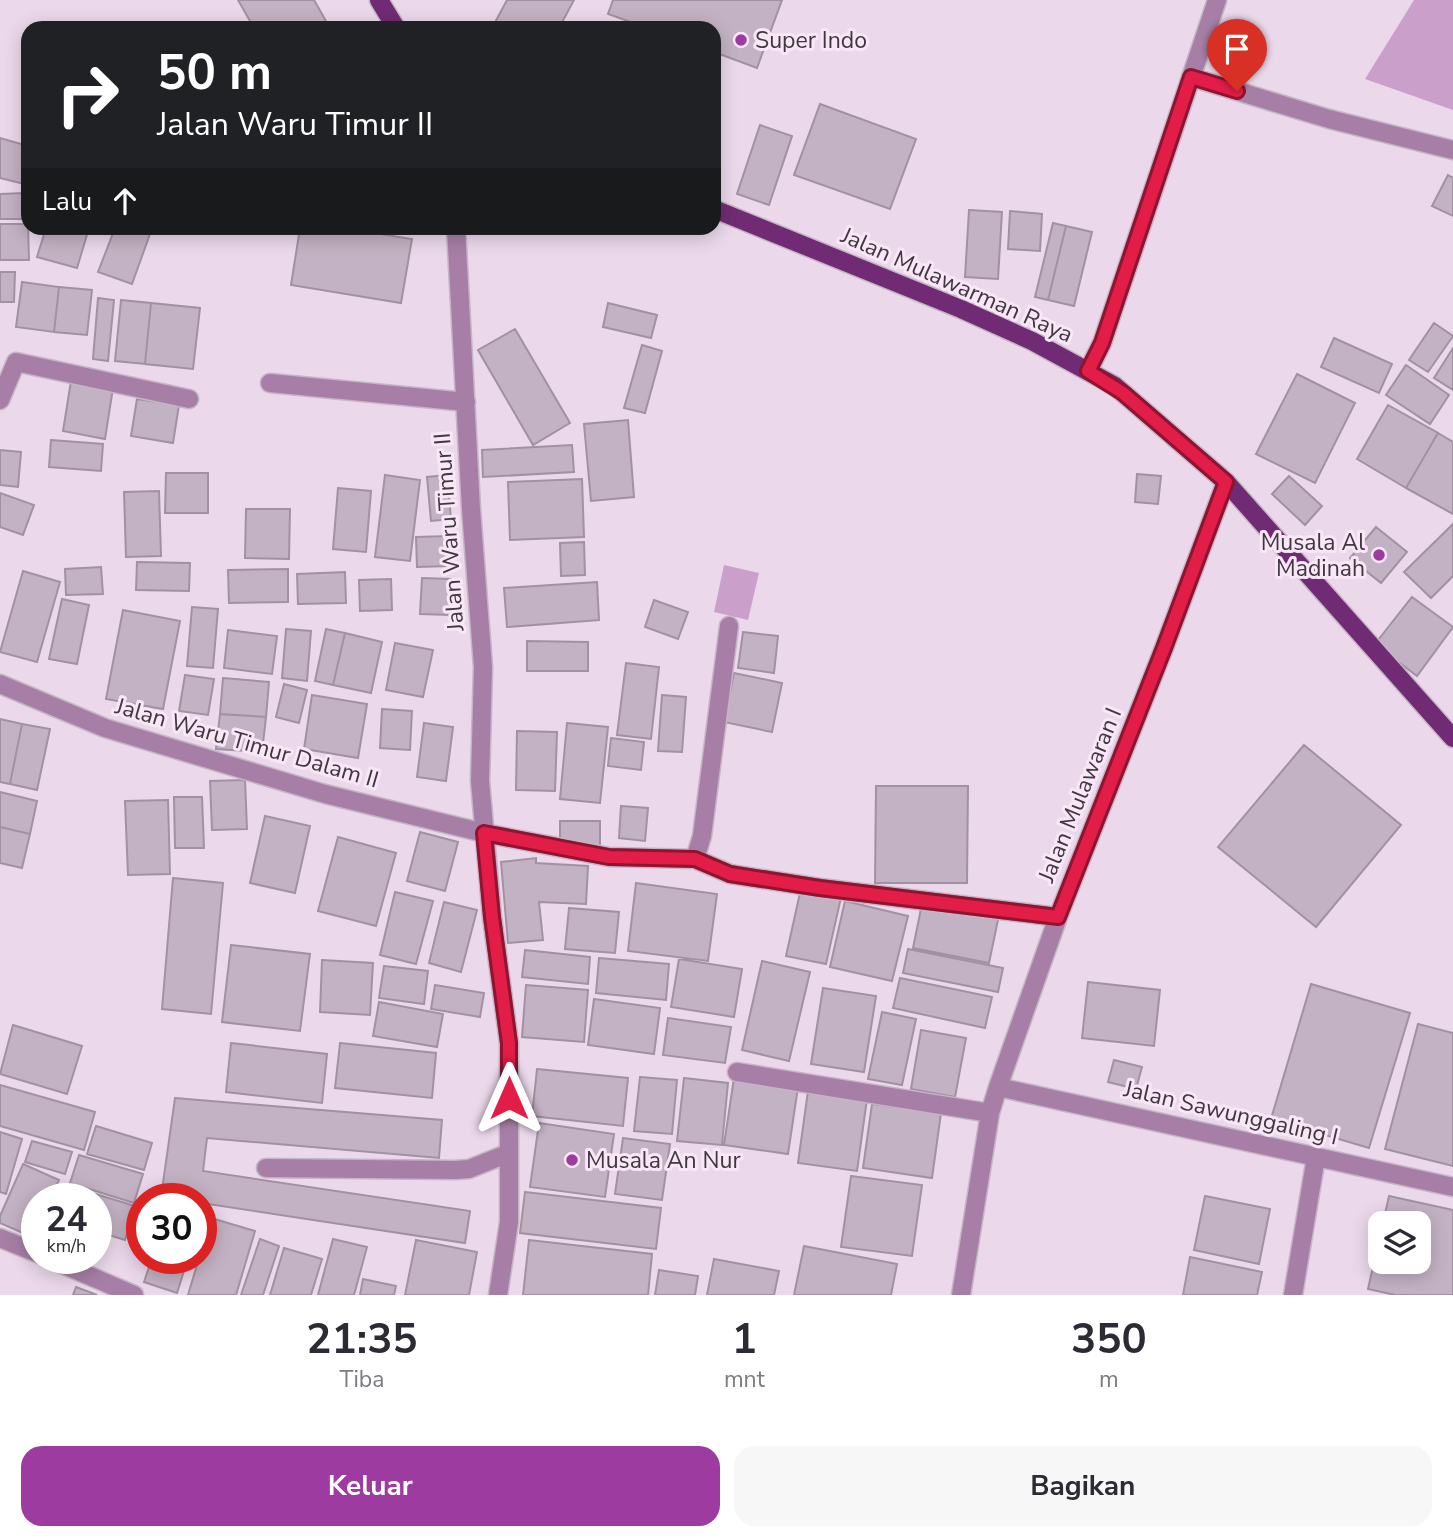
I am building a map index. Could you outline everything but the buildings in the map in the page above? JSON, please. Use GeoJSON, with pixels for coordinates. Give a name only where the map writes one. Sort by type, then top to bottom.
{"type":"FeatureCollection","features":[{"type":"Feature","properties":{"kind":"main road"},"geometry":{"type":"LineString","coordinates":[[379,0],[392,21]]}},
{"type":"Feature","properties":{"kind":"main road","name":"Jalan Mulawarman Raya"},"geometry":{"type":"LineString","coordinates":[[721,212],[961,309],[1032,341],[1123,393],[1226,482],[1453,738]]}},
{"type":"Feature","properties":{"kind":"street"},"geometry":{"type":"LineString","coordinates":[[1088,371],[1102,343],[1217,0]]}},
{"type":"Feature","properties":{"kind":"street"},"geometry":{"type":"LineString","coordinates":[[1191,77],[1329,119],[1453,150]]}},
{"type":"Feature","properties":{"kind":"street","name":"Jalan Waru Timur II"},"geometry":{"type":"LineString","coordinates":[[456,235],[471,509],[483,667],[480,781],[492,917],[509,1043],[509,1222],[498,1295]]}},
{"type":"Feature","properties":{"kind":"street"},"geometry":{"type":"LineString","coordinates":[[0,400],[16,362],[188,399]]}},
{"type":"Feature","properties":{"kind":"street"},"geometry":{"type":"LineString","coordinates":[[270,383],[466,402]]}},
{"type":"Feature","properties":{"kind":"street","name":"Jalan Mulawaran I"},"geometry":{"type":"LineString","coordinates":[[961,1295],[990,1113],[998,1087],[1058,917],[1226,482]]}},
{"type":"Feature","properties":{"kind":"street"},"geometry":{"type":"LineString","coordinates":[[695,859],[702,836],[729,626]]}},
{"type":"Feature","properties":{"kind":"street","name":"Jalan Waru Timur Dalam II"},"geometry":{"type":"LineString","coordinates":[[0,684],[106,728],[325,794],[484,833]]}},
{"type":"Feature","properties":{"kind":"street"},"geometry":{"type":"LineString","coordinates":[[484,833],[609,857],[695,859],[730,874],[820,888],[1058,917]]}},
{"type":"Feature","properties":{"kind":"street"},"geometry":{"type":"LineString","coordinates":[[737,1072],[990,1113]]}},
{"type":"Feature","properties":{"kind":"street","name":"Jalan Sawunggaling I"},"geometry":{"type":"LineString","coordinates":[[998,1087],[1453,1187]]}},
{"type":"Feature","properties":{"kind":"street"},"geometry":{"type":"LineString","coordinates":[[266,1168],[455,1170],[469,1169],[509,1153]]}},
{"type":"Feature","properties":{"kind":"street"},"geometry":{"type":"LineString","coordinates":[[1293,1295],[1316,1157]]}},
{"type":"Feature","properties":{"kind":"street"},"geometry":{"type":"LineString","coordinates":[[0,1238],[21,1247]]}},
{"type":"Feature","properties":{"kind":"street"},"geometry":{"type":"LineString","coordinates":[[85,1274],[134,1295]]}},
{"type":"Feature","properties":{"kind":"shaded area"},"geometry":{"type":"Polygon","coordinates":[[[1414,0],[1453,0],[1453,110],[1365,79],[1414,0]]]}},
{"type":"Feature","properties":{"kind":"shaded area"},"geometry":{"type":"Polygon","coordinates":[[[724,565],[759,573],[748,620],[714,612],[724,565]]]}},
{"type":"Feature","properties":{"kind":"place","name":"Super Indo"},"geometry":{"type":"Point","coordinates":[741,40]}},
{"type":"Feature","properties":{"kind":"place","name":"Musala Al Madinah"},"geometry":{"type":"Point","coordinates":[1379,555]}},
{"type":"Feature","properties":{"kind":"place","name":"Musala An Nur"},"geometry":{"type":"Point","coordinates":[572,1160]}},
{"type":"Feature","properties":{"kind":"route"},"geometry":{"type":"LineString","coordinates":[[509,1098],[509,1043],[484,833],[609,857],[695,859],[730,874],[820,888],[1058,917],[1226,482],[1115,386],[1088,371],[1102,343],[1191,77],[1237,91]]}}]}
